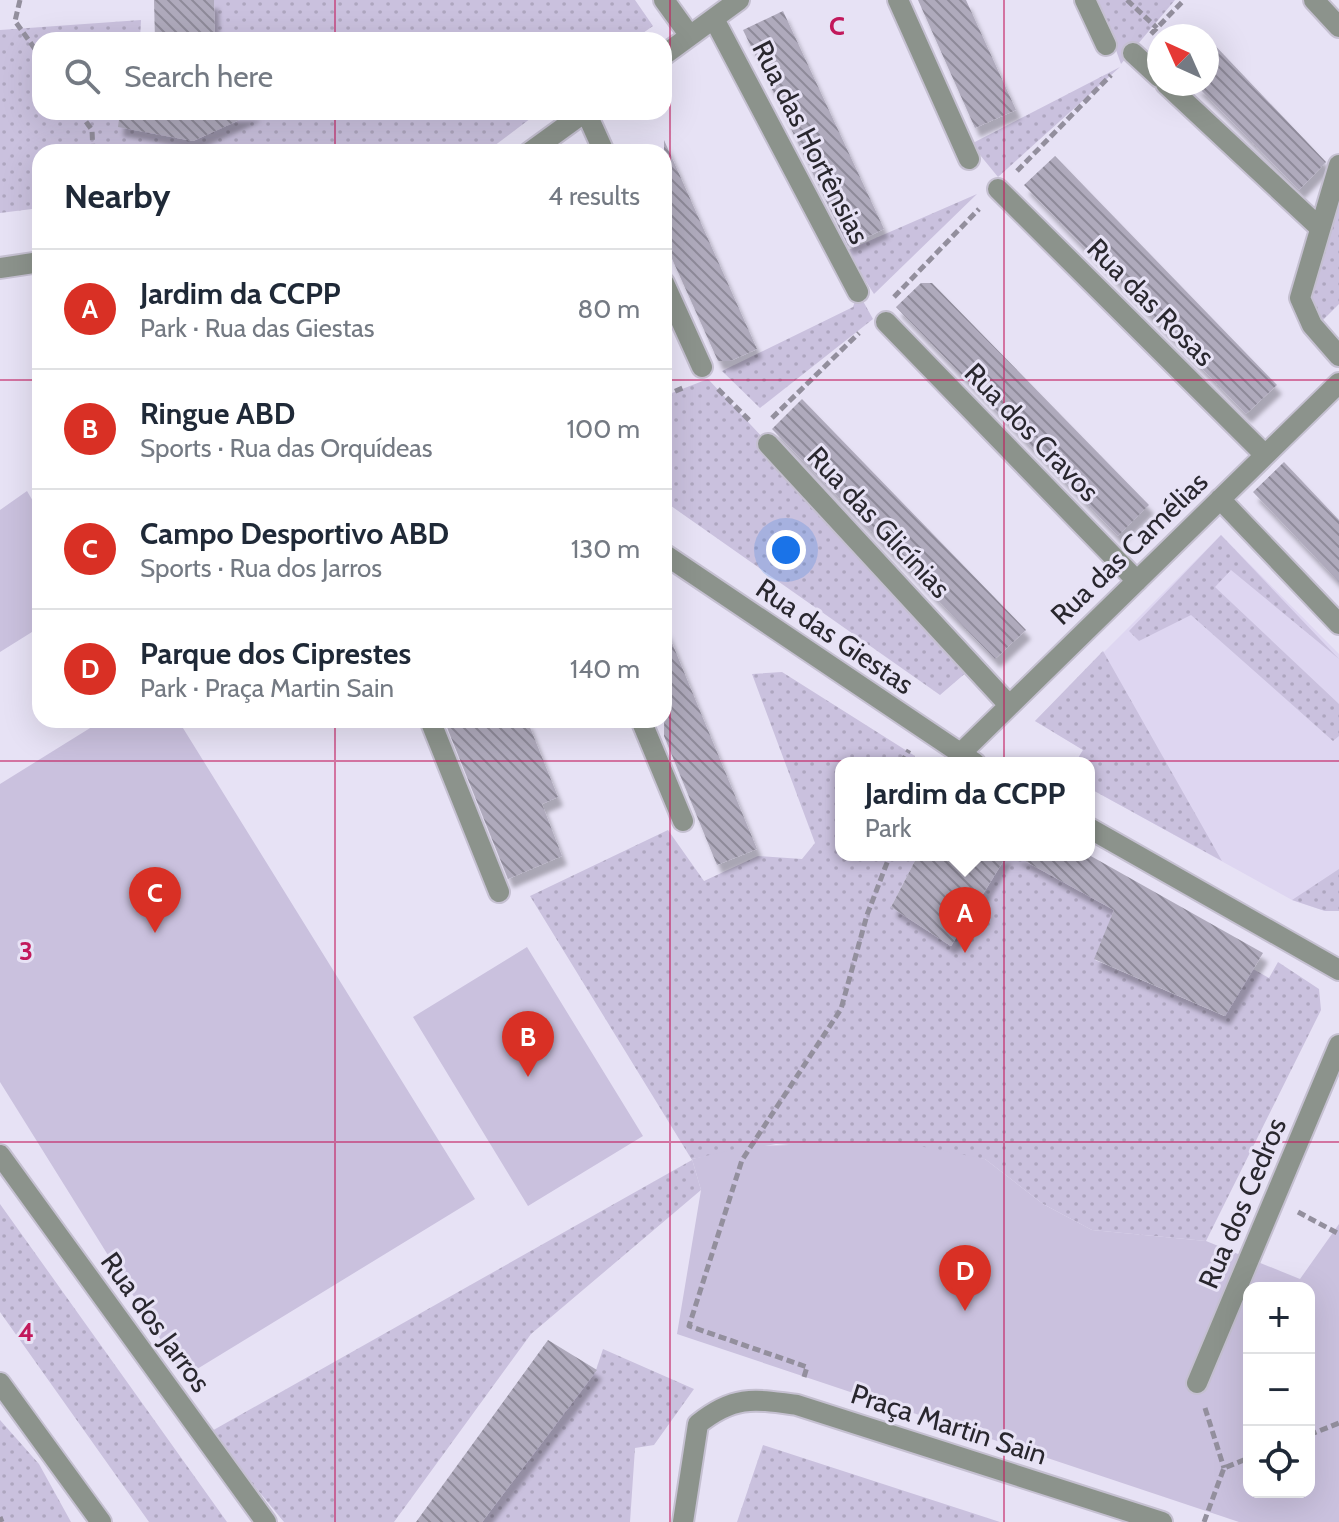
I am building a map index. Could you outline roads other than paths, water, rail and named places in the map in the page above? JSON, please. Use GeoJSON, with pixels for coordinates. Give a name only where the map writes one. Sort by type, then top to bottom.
{"type":"FeatureCollection","features":[{"type":"Feature","properties":{"kind":"street"},"geometry":{"type":"LineString","coordinates":[[664,0],[690,36]]}},
{"type":"Feature","properties":{"kind":"street"},"geometry":{"type":"LineString","coordinates":[[672,49],[739,0]]}},
{"type":"Feature","properties":{"kind":"street"},"geometry":{"type":"LineString","coordinates":[[898,0],[969,159]]}},
{"type":"Feature","properties":{"kind":"street"},"geometry":{"type":"LineString","coordinates":[[1085,0],[1106,45]]}},
{"type":"Feature","properties":{"kind":"street"},"geometry":{"type":"LineString","coordinates":[[1314,0],[1339,27]]}},
{"type":"Feature","properties":{"kind":"street","name":"Rua das Hortênsias"},"geometry":{"type":"LineString","coordinates":[[714,19],[858,292]]}},
{"type":"Feature","properties":{"kind":"street"},"geometry":{"type":"LineString","coordinates":[[1133,53],[1147,66]]}},
{"type":"Feature","properties":{"kind":"street"},"geometry":{"type":"LineString","coordinates":[[1179,96],[1320,228]]}},
{"type":"Feature","properties":{"kind":"street"},"geometry":{"type":"LineString","coordinates":[[541,144],[574,120]]}},
{"type":"Feature","properties":{"kind":"street"},"geometry":{"type":"LineString","coordinates":[[589,120],[600,144]]}},
{"type":"Feature","properties":{"kind":"street"},"geometry":{"type":"LineString","coordinates":[[1339,165],[1300,298],[1312,325],[1339,356]]}},
{"type":"Feature","properties":{"kind":"street","name":"Rua das Rosas"},"geometry":{"type":"LineString","coordinates":[[998,189],[1265,455]]}},
{"type":"Feature","properties":{"kind":"street"},"geometry":{"type":"LineString","coordinates":[[0,268],[32,263]]}},
{"type":"Feature","properties":{"kind":"street"},"geometry":{"type":"LineString","coordinates":[[672,301],[702,367]]}},
{"type":"Feature","properties":{"kind":"street","name":"Rua dos Cravos"},"geometry":{"type":"LineString","coordinates":[[885,315],[1137,581]]}},
{"type":"Feature","properties":{"kind":"street","name":"Rua das Camélias"},"geometry":{"type":"LineString","coordinates":[[968,757],[1008,704],[1339,383]]}},
{"type":"Feature","properties":{"kind":"street","name":"Rua das Glicínias"},"geometry":{"type":"LineString","coordinates":[[764,438],[1008,704]]}},
{"type":"Feature","properties":{"kind":"street"},"geometry":{"type":"LineString","coordinates":[[1220,499],[1339,624]]}},
{"type":"Feature","properties":{"kind":"street","name":"Rua das Giestas"},"geometry":{"type":"LineString","coordinates":[[672,565],[964,757]]}},
{"type":"Feature","properties":{"kind":"street"},"geometry":{"type":"LineString","coordinates":[[433,728],[499,892]]}},
{"type":"Feature","properties":{"kind":"street"},"geometry":{"type":"LineString","coordinates":[[644,728],[683,821]]}},
{"type":"Feature","properties":{"kind":"street"},"geometry":{"type":"LineString","coordinates":[[1095,831],[1339,970]]}},
{"type":"Feature","properties":{"kind":"street","name":"Rua dos Cedros"},"geometry":{"type":"LineString","coordinates":[[1197,1383],[1339,1045]]}},
{"type":"Feature","properties":{"kind":"street","name":"Rua dos Jarros"},"geometry":{"type":"LineString","coordinates":[[0,1155],[266,1522]]}},
{"type":"Feature","properties":{"kind":"street"},"geometry":{"type":"LineString","coordinates":[[3,1394],[101,1522]]}},
{"type":"Feature","properties":{"kind":"street","name":"Praça Martin Sain"},"geometry":{"type":"LineString","coordinates":[[683,1522],[698,1424],[717,1409],[750,1398],[797,1405],[1162,1522]]}},
{"type":"Feature","properties":{"kind":"place","name":"Campo Desportivo ABD"},"geometry":{"type":"Point","coordinates":[155,933]}},
{"type":"Feature","properties":{"kind":"place","name":"Jardim da CCPP"},"geometry":{"type":"Point","coordinates":[965,953]}},
{"type":"Feature","properties":{"kind":"place","name":"Ringue ABD"},"geometry":{"type":"Point","coordinates":[528,1077]}},
{"type":"Feature","properties":{"kind":"place","name":"Parque dos Ciprestes"},"geometry":{"type":"Point","coordinates":[965,1311]}}]}
